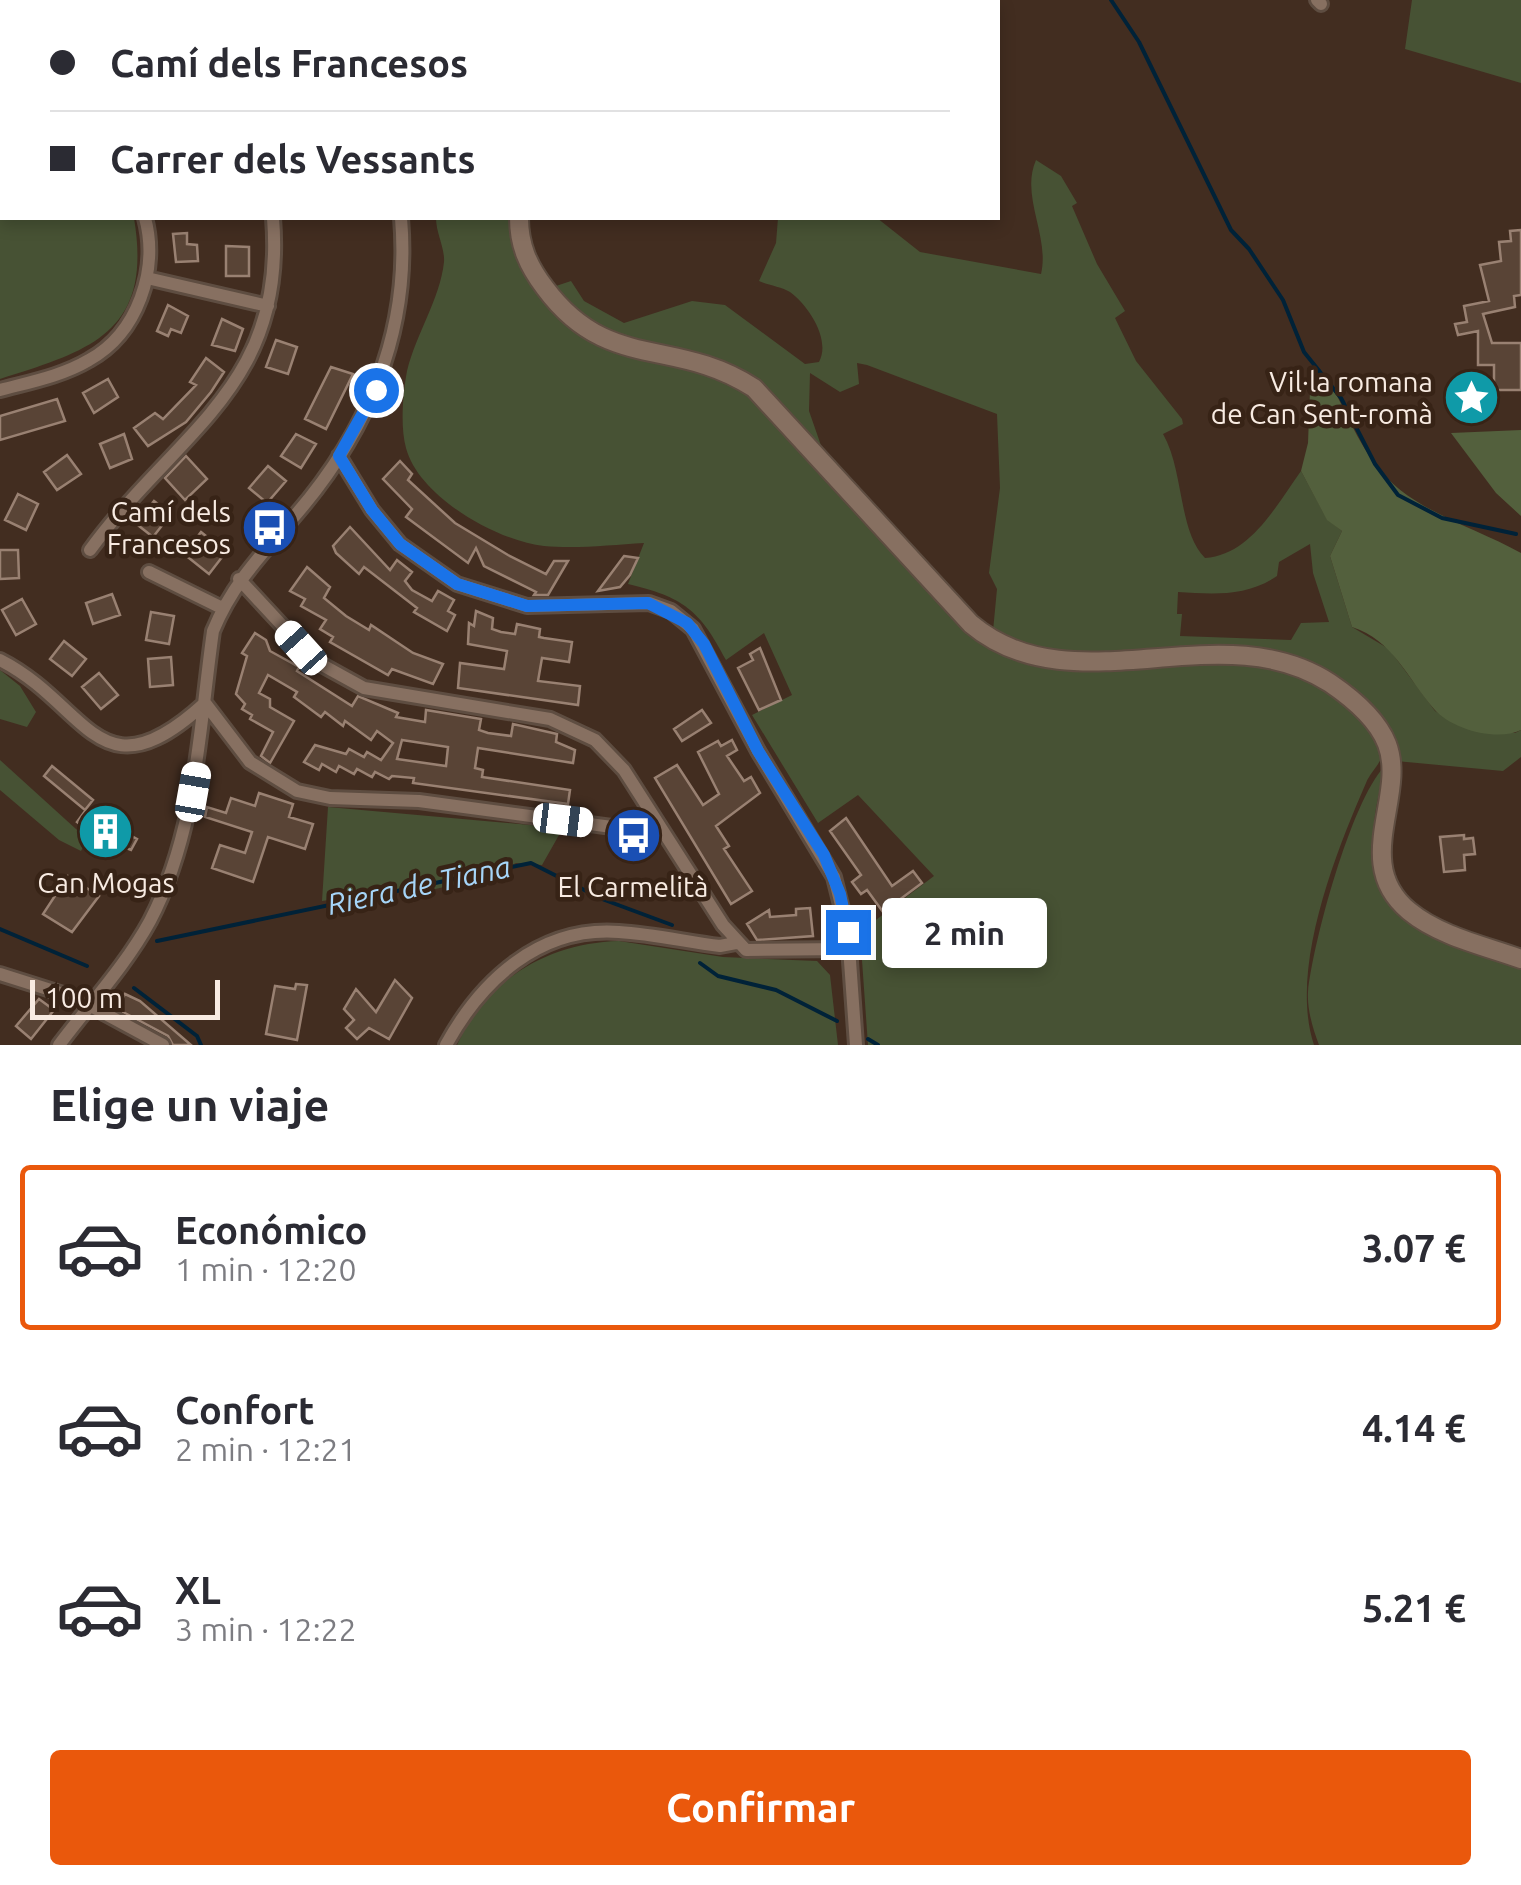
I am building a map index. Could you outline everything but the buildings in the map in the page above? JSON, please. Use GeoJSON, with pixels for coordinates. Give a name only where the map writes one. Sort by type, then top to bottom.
{"type":"FeatureCollection","features":[{"type":"Feature","properties":{"kind":"street"},"geometry":{"type":"LineString","coordinates":[[0,390],[92,359],[133,316],[147,278],[150,237],[146,220]]}},
{"type":"Feature","properties":{"kind":"street"},"geometry":{"type":"LineString","coordinates":[[90,550],[141,487],[233,390],[268,306],[277,263],[273,220]]}},
{"type":"Feature","properties":{"kind":"street"},"geometry":{"type":"LineString","coordinates":[[59,1045],[144,931],[177,852],[193,792],[213,631],[222,608],[239,580],[339,456],[367,411],[396,327],[402,271],[400,220]]}},
{"type":"Feature","properties":{"kind":"street"},"geometry":{"type":"LineString","coordinates":[[519,220],[524,254],[572,321],[617,346],[689,358],[729,372],[754,388],[971,624],[1000,646],[1036,659],[1061,662],[1200,655],[1270,659],[1306,670],[1349,697],[1370,717],[1387,744],[1391,764],[1380,842],[1399,900],[1424,922],[1521,959]]}},
{"type":"Feature","properties":{"kind":"street"},"geometry":{"type":"LineString","coordinates":[[147,278],[268,306]]}},
{"type":"Feature","properties":{"kind":"street"},"geometry":{"type":"LineString","coordinates":[[339,456],[372,510],[400,544],[457,584],[527,606],[648,603],[687,623],[704,644],[767,766],[824,855],[840,894],[849,950],[856,1045]]}},
{"type":"Feature","properties":{"kind":"street"},"geometry":{"type":"LineString","coordinates":[[149,572],[222,608]]}},
{"type":"Feature","properties":{"kind":"street"},"geometry":{"type":"LineString","coordinates":[[239,580],[316,661],[364,688],[550,719],[580,730],[624,770],[736,943]]}},
{"type":"Feature","properties":{"kind":"street"},"geometry":{"type":"LineString","coordinates":[[0,660],[42,686],[82,728],[107,743],[146,745],[205,703]]}},
{"type":"Feature","properties":{"kind":"street"},"geometry":{"type":"LineString","coordinates":[[176,726],[206,679]]}},
{"type":"Feature","properties":{"kind":"street"},"geometry":{"type":"LineString","coordinates":[[205,703],[250,762],[297,790],[330,798],[419,801],[664,834]]}},
{"type":"Feature","properties":{"kind":"street"},"geometry":{"type":"LineString","coordinates":[[446,1045],[482,988],[527,954],[552,943],[616,931],[720,946],[736,943],[760,953],[849,950]]}},
{"type":"Feature","properties":{"kind":"street"},"geometry":{"type":"LineString","coordinates":[[0,974],[89,1006],[163,1045]]}},
{"type":"Feature","properties":{"kind":"green space"},"geometry":{"type":"Polygon","coordinates":[[[1412,0],[1521,0],[1521,83],[1405,49],[1412,0]]]}},
{"type":"Feature","properties":{"kind":"green space"},"geometry":{"type":"Polygon","coordinates":[[[1036,160],[1061,176],[1077,203],[1072,206],[1097,264],[1125,311],[1115,318],[1136,361],[1182,419],[1183,424],[1163,434],[1175,465],[1190,532],[1205,558],[1221,555],[1249,538],[1301,471],[1327,519],[1342,531],[1330,556],[1352,627],[1389,649],[1435,711],[1453,722],[1515,733],[1521,730],[1521,757],[1503,771],[1396,761],[1351,689],[1314,664],[1271,651],[1226,647],[1081,652],[1035,646],[993,631],[997,589],[989,573],[1000,488],[997,414],[867,365],[857,363],[859,384],[840,392],[810,373],[809,411],[824,454],[738,370],[702,355],[654,347],[594,327],[553,287],[571,281],[584,301],[624,323],[692,301],[725,305],[805,364],[819,362],[820,334],[804,306],[790,292],[759,281],[776,243],[778,220],[880,220],[920,252],[1041,274],[1042,245],[1031,188],[1036,160]],[[1310,544],[1279,562],[1277,576],[1253,588],[1217,593],[1178,592],[1180,636],[1291,640],[1301,623],[1329,622],[1313,573],[1310,544]]]}},
{"type":"Feature","properties":{"kind":"green space"},"geometry":{"type":"Polygon","coordinates":[[[0,220],[134,220],[134,287],[124,311],[109,330],[62,358],[0,379],[0,220]]]}},
{"type":"Feature","properties":{"kind":"green space"},"geometry":{"type":"Polygon","coordinates":[[[436,220],[514,220],[564,319],[703,370],[744,390],[970,632],[998,652],[1019,662],[1052,669],[1239,664],[1285,670],[1326,686],[1359,713],[1382,756],[1354,812],[1319,912],[1307,982],[1314,1045],[868,1045],[860,932],[934,876],[858,795],[818,823],[752,715],[792,695],[764,633],[726,660],[688,608],[663,594],[628,584],[644,543],[568,547],[525,542],[462,514],[426,483],[406,448],[403,410],[407,371],[442,276],[444,257],[436,220]]]}},
{"type":"Feature","properties":{"kind":"green space"},"geometry":{"type":"Polygon","coordinates":[[[1333,388],[1363,446],[1389,480],[1442,516],[1521,553],[1521,730],[1487,734],[1451,722],[1434,709],[1389,650],[1352,627],[1330,556],[1342,531],[1327,520],[1301,471],[1308,443],[1310,391],[1333,388]]]}},
{"type":"Feature","properties":{"kind":"green space"},"geometry":{"type":"Polygon","coordinates":[[[1521,430],[1521,516],[1496,493],[1451,433],[1521,430]]]}},
{"type":"Feature","properties":{"kind":"green space"},"geometry":{"type":"Polygon","coordinates":[[[0,670],[20,686],[36,712],[27,727],[0,719],[0,670]]]}},
{"type":"Feature","properties":{"kind":"green space"},"geometry":{"type":"Polygon","coordinates":[[[0,760],[87,839],[81,851],[59,840],[0,790],[0,760]]]}},
{"type":"Feature","properties":{"kind":"green space"},"geometry":{"type":"Polygon","coordinates":[[[1384,767],[1373,836],[1375,866],[1384,890],[1420,925],[1521,967],[1521,1045],[1319,1045],[1308,999],[1317,941],[1347,840],[1371,785],[1384,767]]]}},
{"type":"Feature","properties":{"kind":"green space"},"geometry":{"type":"Polygon","coordinates":[[[328,807],[563,828],[542,865],[516,863],[485,878],[408,895],[410,888],[322,901],[328,807]]]}},
{"type":"Feature","properties":{"kind":"green space"},"geometry":{"type":"Polygon","coordinates":[[[619,941],[723,957],[817,961],[830,975],[838,1045],[457,1045],[485,1001],[523,969],[568,949],[619,941]]]}},
{"type":"Feature","properties":{"kind":"waterway"},"geometry":{"type":"LineString","coordinates":[[1111,0],[1139,42],[1231,230],[1249,249],[1283,300],[1304,352],[1341,398],[1375,464],[1398,495],[1442,518],[1516,534]]}},
{"type":"Feature","properties":{"kind":"waterway","name":"Riera de Tiana"},"geometry":{"type":"LineString","coordinates":[[157,941],[531,863],[602,899],[672,925]]}},
{"type":"Feature","properties":{"kind":"waterway","name":"Riera de Tiana"},"geometry":{"type":"LineString","coordinates":[[0,929],[87,966]]}},
{"type":"Feature","properties":{"kind":"waterway","name":"Riera de Tiana"},"geometry":{"type":"LineString","coordinates":[[700,963],[718,976],[776,990],[837,1021]]}},
{"type":"Feature","properties":{"kind":"waterway"},"geometry":{"type":"LineString","coordinates":[[134,988],[197,1036],[201,1045]]}},
{"type":"Feature","properties":{"kind":"waterway","name":"Riera de Tiana"},"geometry":{"type":"LineString","coordinates":[[868,1039],[878,1045]]}},
{"type":"Feature","properties":{"kind":"place","name":"Vil·la romana de Can Sent-romà"},"geometry":{"type":"Point","coordinates":[1472,398]}},
{"type":"Feature","properties":{"kind":"place","name":"Camí dels Francesos"},"geometry":{"type":"Point","coordinates":[270,528]}},
{"type":"Feature","properties":{"kind":"place","name":"Can Mogas"},"geometry":{"type":"Point","coordinates":[106,832]}},
{"type":"Feature","properties":{"kind":"place","name":"El Carmelità"},"geometry":{"type":"Point","coordinates":[633,836]}},
{"type":"Feature","properties":{"kind":"route"},"geometry":{"type":"LineString","coordinates":[[376,390],[339,456],[384,526],[400,544],[438,573],[482,594],[527,606],[561,609],[648,603],[687,623],[704,644],[758,751],[824,855],[840,894],[848,932]]}}]}
